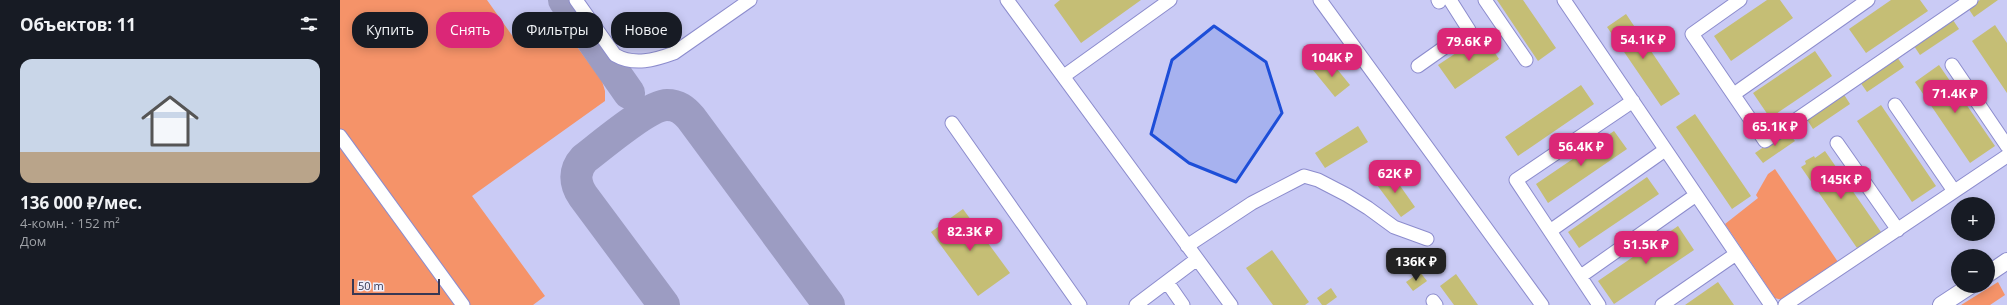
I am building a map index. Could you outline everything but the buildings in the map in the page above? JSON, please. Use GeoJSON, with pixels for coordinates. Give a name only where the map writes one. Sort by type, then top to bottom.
{"type":"FeatureCollection","features":[{"type":"Feature","properties":{"kind":"main road"},"geometry":{"type":"LineString","coordinates":[[1995,270],[2007,262]]}},
{"type":"Feature","properties":{"kind":"main road"},"geometry":{"type":"LineString","coordinates":[[1941,305],[1959,293]]}},
{"type":"Feature","properties":{"kind":"lane"},"geometry":{"type":"LineString","coordinates":[[576,0],[615,55],[623,59],[633,61],[660,58],[674,53],[750,0]]}},
{"type":"Feature","properties":{"kind":"lane"},"geometry":{"type":"LineString","coordinates":[[1008,0],[1231,305]]}},
{"type":"Feature","properties":{"kind":"lane"},"geometry":{"type":"LineString","coordinates":[[1064,76],[1170,0]]}},
{"type":"Feature","properties":{"kind":"lane"},"geometry":{"type":"LineString","coordinates":[[1320,0],[1542,305]]}},
{"type":"Feature","properties":{"kind":"lane"},"geometry":{"type":"LineString","coordinates":[[1418,66],[1469,30],[1450,0]]}},
{"type":"Feature","properties":{"kind":"lane"},"geometry":{"type":"LineString","coordinates":[[1485,0],[1526,60]]}},
{"type":"Feature","properties":{"kind":"lane"},"geometry":{"type":"LineString","coordinates":[[1564,0],[1771,305]]}},
{"type":"Feature","properties":{"kind":"lane"},"geometry":{"type":"LineString","coordinates":[[1740,0],[1692,34],[1765,141],[1956,4],[1971,0]]}},
{"type":"Feature","properties":{"kind":"lane"},"geometry":{"type":"LineString","coordinates":[[1734,94],[1868,0]]}},
{"type":"Feature","properties":{"kind":"lane"},"geometry":{"type":"LineString","coordinates":[[1952,65],[2007,146]]}},
{"type":"Feature","properties":{"kind":"lane"},"geometry":{"type":"LineString","coordinates":[[1599,305],[1516,180],[1632,101]]}},
{"type":"Feature","properties":{"kind":"lane"},"geometry":{"type":"LineString","coordinates":[[1895,105],[1954,191]]}},
{"type":"Feature","properties":{"kind":"lane"},"geometry":{"type":"LineString","coordinates":[[952,123],[1080,305]]}},
{"type":"Feature","properties":{"kind":"lane"},"geometry":{"type":"LineString","coordinates":[[340,136],[463,305]]}},
{"type":"Feature","properties":{"kind":"lane"},"geometry":{"type":"LineString","coordinates":[[1837,143],[1898,230]]}},
{"type":"Feature","properties":{"kind":"lane"},"geometry":{"type":"LineString","coordinates":[[1550,231],[1666,150]]}},
{"type":"Feature","properties":{"kind":"lane"},"geometry":{"type":"LineString","coordinates":[[1786,305],[2007,156]]}},
{"type":"Feature","properties":{"kind":"lane"},"geometry":{"type":"LineString","coordinates":[[1187,246],[1252,203],[1304,176],[1318,180],[1363,204],[1394,227],[1427,239]]}},
{"type":"Feature","properties":{"kind":"lane"},"geometry":{"type":"LineString","coordinates":[[1581,276],[1696,195]]}},
{"type":"Feature","properties":{"kind":"lane"},"geometry":{"type":"LineString","coordinates":[[1662,305],[1736,254]]}},
{"type":"Feature","properties":{"kind":"lane"},"geometry":{"type":"LineString","coordinates":[[1136,305],[1197,259]]}},
{"type":"Feature","properties":{"kind":"lane"},"geometry":{"type":"LineString","coordinates":[[1167,282],[1183,305]]}},
{"type":"Feature","properties":{"kind":"highlighted area"},"geometry":{"type":"Polygon","coordinates":[[[1214,26],[1266,62],[1282,113],[1236,182],[1189,163],[1151,134],[1172,60],[1214,26]]]}},
{"type":"Feature","properties":{"kind":"shaded area"},"geometry":{"type":"Polygon","coordinates":[[[340,0],[487,0],[495,12],[436,12],[436,48],[504,48],[504,24],[512,35],[512,48],[578,48],[602,81],[605,91],[605,101],[472,196],[545,296],[533,305],[466,305],[340,133],[340,0]]]}},
{"type":"Feature","properties":{"kind":"shaded area"},"geometry":{"type":"Polygon","coordinates":[[[340,145],[457,305],[340,305],[340,145]]]}},
{"type":"Feature","properties":{"kind":"shaded area"},"geometry":{"type":"Polygon","coordinates":[[[1775,169],[1838,262],[1782,300],[1775,298],[1725,224],[1758,198],[1756,195],[1768,174],[1775,169]]]}},
{"type":"Feature","properties":{"kind":"shaded area"},"geometry":{"type":"Polygon","coordinates":[[[1998,282],[2005,295],[1990,305],[1961,305],[1980,293],[1995,293],[1995,284],[1998,282]]]}},
{"type":"Feature","properties":{"kind":"taxiway"},"geometry":{"type":"LineString","coordinates":[[564,0],[629,93]]}},
{"type":"Feature","properties":{"kind":"taxiway"},"geometry":{"type":"LineString","coordinates":[[664,305],[583,196],[578,186],[576,177],[578,168],[584,159],[613,136],[649,112],[667,105],[680,108],[691,118],[829,305]]}}]}
